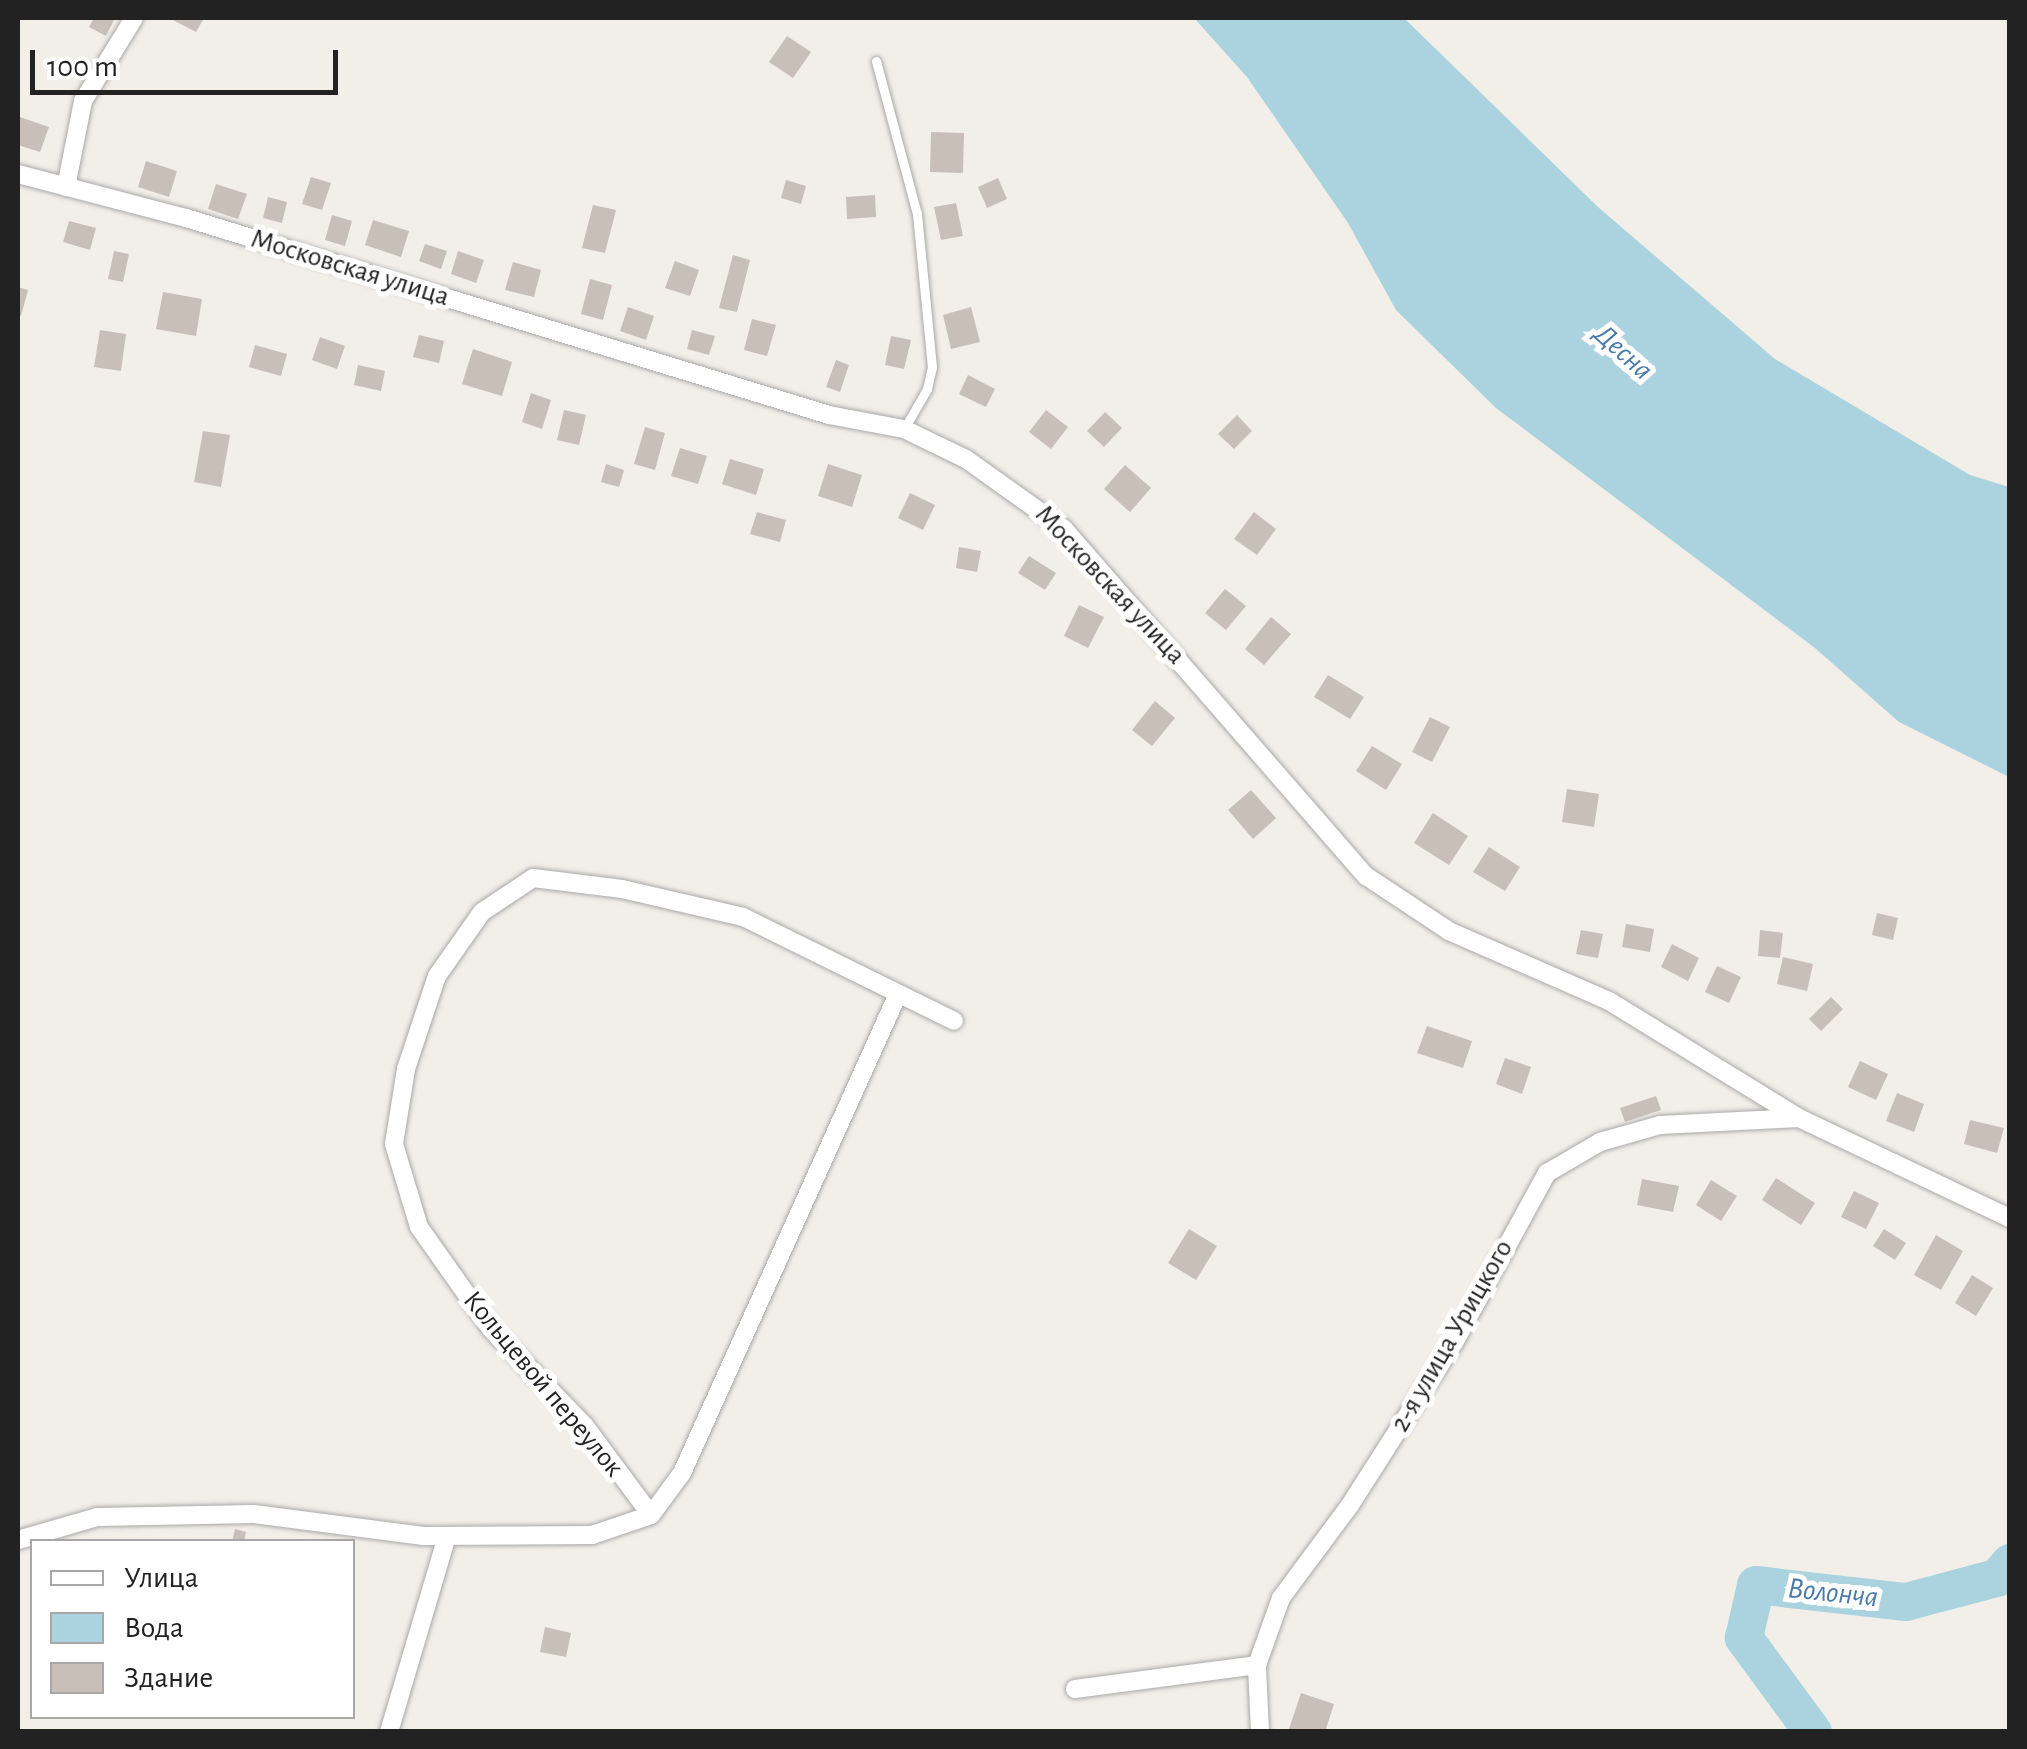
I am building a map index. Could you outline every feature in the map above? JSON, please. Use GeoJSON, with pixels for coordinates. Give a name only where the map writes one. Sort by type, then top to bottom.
{"type":"FeatureCollection","features":[{"type":"Feature","properties":{"kind":"street"},"geometry":{"type":"LineString","coordinates":[[66,187],[83,101],[134,18]]}},
{"type":"Feature","properties":{"kind":"street","name":"Московская улица"},"geometry":{"type":"LineString","coordinates":[[18,174],[829,415],[904,429],[1021,492],[1064,529],[1366,876],[1449,931],[1609,1001],[1800,1118],[2010,1218]]}},
{"type":"Feature","properties":{"kind":"street","name":"Кольцевой переулок"},"geometry":{"type":"LineString","coordinates":[[651,1515],[584,1426],[491,1329],[419,1227],[394,1144],[406,1069],[437,976],[482,912],[532,878],[622,889],[743,917],[954,1020]]}},
{"type":"Feature","properties":{"kind":"street"},"geometry":{"type":"LineString","coordinates":[[18,1540],[97,1516],[254,1514],[447,1536],[592,1536],[651,1515],[682,1473],[898,994]]}},
{"type":"Feature","properties":{"kind":"street","name":"2-я улица Урицкого"},"geometry":{"type":"LineString","coordinates":[[1260,1732],[1257,1665],[1281,1598],[1350,1506],[1454,1342],[1547,1173],[1600,1142],[1660,1125],[1800,1118]]}},
{"type":"Feature","properties":{"kind":"street"},"geometry":{"type":"LineString","coordinates":[[389,1732],[447,1536]]}},
{"type":"Feature","properties":{"kind":"street"},"geometry":{"type":"LineString","coordinates":[[1075,1689],[1257,1665]]}},
{"type":"Feature","properties":{"kind":"lane"},"geometry":{"type":"LineString","coordinates":[[876,61],[917,214],[932,368],[928,389],[904,429]]}},
{"type":"Feature","properties":{"kind":"water","name":"Десна"},"geometry":{"type":"Polygon","coordinates":[[[1194,18],[1404,18],[1598,207],[1775,359],[1970,475],[2009,487],[2009,777],[1899,722],[1815,648],[1496,408],[1396,310],[1348,223],[1247,77],[1194,18]]]}},
{"type":"Feature","properties":{"kind":"building"},"geometry":{"type":"Polygon","coordinates":[[[94,18],[115,18],[106,36],[89,27],[94,18]]]}},
{"type":"Feature","properties":{"kind":"building"},"geometry":{"type":"Polygon","coordinates":[[[169,18],[204,18],[196,32],[169,18]]]}},
{"type":"Feature","properties":{"kind":"building"},"geometry":{"type":"Polygon","coordinates":[[[787,36],[811,52],[793,78],[769,62],[787,36]]]}},
{"type":"Feature","properties":{"kind":"building"},"geometry":{"type":"Polygon","coordinates":[[[20,117],[49,127],[40,152],[18,145],[20,117]]]}},
{"type":"Feature","properties":{"kind":"building"},"geometry":{"type":"Polygon","coordinates":[[[931,132],[964,133],[963,173],[930,172],[931,132]]]}},
{"type":"Feature","properties":{"kind":"building"},"geometry":{"type":"Polygon","coordinates":[[[146,161],[177,171],[169,197],[138,187],[146,161]]]}},
{"type":"Feature","properties":{"kind":"building"},"geometry":{"type":"Polygon","coordinates":[[[311,177],[331,183],[322,210],[302,204],[311,177]]]}},
{"type":"Feature","properties":{"kind":"building"},"geometry":{"type":"Polygon","coordinates":[[[998,178],[1007,199],[987,208],[978,187],[998,178]]]}},
{"type":"Feature","properties":{"kind":"building"},"geometry":{"type":"Polygon","coordinates":[[[786,180],[806,186],[801,204],[781,198],[786,180]]]}},
{"type":"Feature","properties":{"kind":"building"},"geometry":{"type":"Polygon","coordinates":[[[216,184],[247,194],[238,219],[208,209],[216,184]]]}},
{"type":"Feature","properties":{"kind":"building"},"geometry":{"type":"Polygon","coordinates":[[[875,195],[876,217],[847,219],[846,197],[875,195]]]}},
{"type":"Feature","properties":{"kind":"building"},"geometry":{"type":"Polygon","coordinates":[[[268,197],[287,202],[282,223],[263,218],[268,197]]]}},
{"type":"Feature","properties":{"kind":"building"},"geometry":{"type":"Polygon","coordinates":[[[956,203],[963,236],[941,240],[934,207],[956,203]]]}},
{"type":"Feature","properties":{"kind":"building"},"geometry":{"type":"Polygon","coordinates":[[[593,205],[616,210],[605,253],[582,248],[593,205]]]}},
{"type":"Feature","properties":{"kind":"building"},"geometry":{"type":"Polygon","coordinates":[[[332,215],[352,221],[345,246],[325,240],[332,215]]]}},
{"type":"Feature","properties":{"kind":"building"},"geometry":{"type":"Polygon","coordinates":[[[373,220],[409,231],[401,257],[365,245],[373,220]]]}},
{"type":"Feature","properties":{"kind":"building"},"geometry":{"type":"Polygon","coordinates":[[[69,221],[96,228],[90,250],[63,242],[69,221]]]}},
{"type":"Feature","properties":{"kind":"building"},"geometry":{"type":"Polygon","coordinates":[[[425,244],[447,251],[441,269],[419,261],[425,244]]]}},
{"type":"Feature","properties":{"kind":"building"},"geometry":{"type":"Polygon","coordinates":[[[114,251],[129,254],[123,282],[108,279],[114,251]]]}},
{"type":"Feature","properties":{"kind":"building"},"geometry":{"type":"Polygon","coordinates":[[[458,251],[484,260],[476,283],[451,274],[458,251]]]}},
{"type":"Feature","properties":{"kind":"building"},"geometry":{"type":"Polygon","coordinates":[[[733,255],[750,260],[737,312],[719,308],[733,255]]]}},
{"type":"Feature","properties":{"kind":"building"},"geometry":{"type":"Polygon","coordinates":[[[675,261],[699,270],[690,296],[665,288],[675,261]]]}},
{"type":"Feature","properties":{"kind":"building"},"geometry":{"type":"Polygon","coordinates":[[[513,262],[541,270],[534,297],[505,290],[513,262]]]}},
{"type":"Feature","properties":{"kind":"building"},"geometry":{"type":"Polygon","coordinates":[[[590,279],[612,285],[603,320],[581,314],[590,279]]]}},
{"type":"Feature","properties":{"kind":"building"},"geometry":{"type":"Polygon","coordinates":[[[18,287],[28,290],[21,316],[18,315],[18,287]]]}},
{"type":"Feature","properties":{"kind":"building"},"geometry":{"type":"Polygon","coordinates":[[[163,292],[202,299],[196,336],[156,329],[163,292]]]}},
{"type":"Feature","properties":{"kind":"building"},"geometry":{"type":"Polygon","coordinates":[[[628,307],[654,316],[646,340],[620,331],[628,307]]]}},
{"type":"Feature","properties":{"kind":"building"},"geometry":{"type":"Polygon","coordinates":[[[971,307],[980,342],[951,349],[943,315],[971,307]]]}},
{"type":"Feature","properties":{"kind":"building"},"geometry":{"type":"Polygon","coordinates":[[[752,319],[776,325],[767,356],[744,350],[752,319]]]}},
{"type":"Feature","properties":{"kind":"building"},"geometry":{"type":"Polygon","coordinates":[[[100,330],[126,334],[121,371],[94,367],[100,330]]]}},
{"type":"Feature","properties":{"kind":"building"},"geometry":{"type":"Polygon","coordinates":[[[692,330],[715,336],[709,355],[687,349],[692,330]]]}},
{"type":"Feature","properties":{"kind":"building"},"geometry":{"type":"Polygon","coordinates":[[[419,335],[444,341],[439,363],[413,357],[419,335]]]}},
{"type":"Feature","properties":{"kind":"building"},"geometry":{"type":"Polygon","coordinates":[[[891,336],[911,340],[904,369],[885,365],[891,336]]]}},
{"type":"Feature","properties":{"kind":"building"},"geometry":{"type":"Polygon","coordinates":[[[320,337],[345,346],[337,369],[312,360],[320,337]]]}},
{"type":"Feature","properties":{"kind":"building"},"geometry":{"type":"Polygon","coordinates":[[[255,345],[287,354],[281,376],[249,367],[255,345]]]}},
{"type":"Feature","properties":{"kind":"building"},"geometry":{"type":"Polygon","coordinates":[[[473,349],[512,362],[502,396],[462,384],[473,349]]]}},
{"type":"Feature","properties":{"kind":"building"},"geometry":{"type":"Polygon","coordinates":[[[836,360],[849,365],[840,392],[826,387],[836,360]]]}},
{"type":"Feature","properties":{"kind":"building"},"geometry":{"type":"Polygon","coordinates":[[[358,365],[385,371],[381,391],[354,385],[358,365]]]}},
{"type":"Feature","properties":{"kind":"building"},"geometry":{"type":"Polygon","coordinates":[[[968,375],[995,389],[986,407],[959,394],[968,375]]]}},
{"type":"Feature","properties":{"kind":"building"},"geometry":{"type":"Polygon","coordinates":[[[531,393],[551,400],[542,429],[522,422],[531,393]]]}},
{"type":"Feature","properties":{"kind":"building"},"geometry":{"type":"Polygon","coordinates":[[[564,410],[586,415],[579,445],[557,440],[564,410]]]}},
{"type":"Feature","properties":{"kind":"building"},"geometry":{"type":"Polygon","coordinates":[[[1046,410],[1068,427],[1051,449],[1029,432],[1046,410]]]}},
{"type":"Feature","properties":{"kind":"building"},"geometry":{"type":"Polygon","coordinates":[[[1105,412],[1122,428],[1104,447],[1087,431],[1105,412]]]}},
{"type":"Feature","properties":{"kind":"building"},"geometry":{"type":"Polygon","coordinates":[[[1237,415],[1252,431],[1234,449],[1218,434],[1237,415]]]}},
{"type":"Feature","properties":{"kind":"building"},"geometry":{"type":"Polygon","coordinates":[[[645,427],[665,433],[655,470],[634,464],[645,427]]]}},
{"type":"Feature","properties":{"kind":"building"},"geometry":{"type":"Polygon","coordinates":[[[203,431],[230,435],[221,487],[194,482],[203,431]]]}},
{"type":"Feature","properties":{"kind":"building"},"geometry":{"type":"Polygon","coordinates":[[[680,448],[707,456],[698,484],[671,476],[680,448]]]}},
{"type":"Feature","properties":{"kind":"building"},"geometry":{"type":"Polygon","coordinates":[[[730,459],[764,469],[756,495],[722,484],[730,459]]]}},
{"type":"Feature","properties":{"kind":"building"},"geometry":{"type":"Polygon","coordinates":[[[606,464],[624,470],[619,487],[601,482],[606,464]]]}},
{"type":"Feature","properties":{"kind":"building"},"geometry":{"type":"Polygon","coordinates":[[[828,464],[862,475],[852,507],[818,496],[828,464]]]}},
{"type":"Feature","properties":{"kind":"building"},"geometry":{"type":"Polygon","coordinates":[[[1125,465],[1151,488],[1130,512],[1104,489],[1125,465]]]}},
{"type":"Feature","properties":{"kind":"building"},"geometry":{"type":"Polygon","coordinates":[[[910,493],[935,505],[923,530],[898,518],[910,493]]]}},
{"type":"Feature","properties":{"kind":"building"},"geometry":{"type":"Polygon","coordinates":[[[757,512],[786,520],[780,542],[750,534],[757,512]]]}},
{"type":"Feature","properties":{"kind":"building"},"geometry":{"type":"Polygon","coordinates":[[[1254,512],[1276,529],[1257,555],[1234,539],[1254,512]]]}},
{"type":"Feature","properties":{"kind":"building"},"geometry":{"type":"Polygon","coordinates":[[[959,547],[981,551],[977,572],[956,568],[959,547]]]}},
{"type":"Feature","properties":{"kind":"building"},"geometry":{"type":"Polygon","coordinates":[[[1029,556],[1056,573],[1045,590],[1018,573],[1029,556]]]}},
{"type":"Feature","properties":{"kind":"building"},"geometry":{"type":"Polygon","coordinates":[[[1225,589],[1246,606],[1226,630],[1205,613],[1225,589]]]}},
{"type":"Feature","properties":{"kind":"building"},"geometry":{"type":"Polygon","coordinates":[[[1079,605],[1104,617],[1088,648],[1064,636],[1079,605]]]}},
{"type":"Feature","properties":{"kind":"building"},"geometry":{"type":"Polygon","coordinates":[[[1271,617],[1291,634],[1264,665],[1245,649],[1271,617]]]}},
{"type":"Feature","properties":{"kind":"building"},"geometry":{"type":"Polygon","coordinates":[[[1328,675],[1364,697],[1350,719],[1314,697],[1328,675]]]}},
{"type":"Feature","properties":{"kind":"building"},"geometry":{"type":"Polygon","coordinates":[[[1155,701],[1175,718],[1152,746],[1132,730],[1155,701]]]}},
{"type":"Feature","properties":{"kind":"building"},"geometry":{"type":"Polygon","coordinates":[[[1430,717],[1450,727],[1432,762],[1412,752],[1430,717]]]}},
{"type":"Feature","properties":{"kind":"building"},"geometry":{"type":"Polygon","coordinates":[[[1372,746],[1402,764],[1386,790],[1356,771],[1372,746]]]}},
{"type":"Feature","properties":{"kind":"building"},"geometry":{"type":"Polygon","coordinates":[[[1567,789],[1599,794],[1594,827],[1562,822],[1567,789]]]}},
{"type":"Feature","properties":{"kind":"building"},"geometry":{"type":"Polygon","coordinates":[[[1251,790],[1276,818],[1253,839],[1228,810],[1251,790]]]}},
{"type":"Feature","properties":{"kind":"building"},"geometry":{"type":"Polygon","coordinates":[[[1433,813],[1468,836],[1449,865],[1414,843],[1433,813]]]}},
{"type":"Feature","properties":{"kind":"building"},"geometry":{"type":"Polygon","coordinates":[[[1489,847],[1520,867],[1505,891],[1473,872],[1489,847]]]}},
{"type":"Feature","properties":{"kind":"building"},"geometry":{"type":"Polygon","coordinates":[[[1877,913],[1898,918],[1893,940],[1872,935],[1877,913]]]}},
{"type":"Feature","properties":{"kind":"building"},"geometry":{"type":"Polygon","coordinates":[[[1626,924],[1654,929],[1650,952],[1622,947],[1626,924]]]}},
{"type":"Feature","properties":{"kind":"building"},"geometry":{"type":"Polygon","coordinates":[[[1581,930],[1603,934],[1598,958],[1576,954],[1581,930]]]}},
{"type":"Feature","properties":{"kind":"building"},"geometry":{"type":"Polygon","coordinates":[[[1760,930],[1783,933],[1780,958],[1758,956],[1760,930]]]}},
{"type":"Feature","properties":{"kind":"building"},"geometry":{"type":"Polygon","coordinates":[[[1672,944],[1699,958],[1688,981],[1661,967],[1672,944]]]}},
{"type":"Feature","properties":{"kind":"building"},"geometry":{"type":"Polygon","coordinates":[[[1783,957],[1813,964],[1807,991],[1777,984],[1783,957]]]}},
{"type":"Feature","properties":{"kind":"building"},"geometry":{"type":"Polygon","coordinates":[[[1717,966],[1741,977],[1729,1003],[1705,992],[1717,966]]]}},
{"type":"Feature","properties":{"kind":"building"},"geometry":{"type":"Polygon","coordinates":[[[1831,997],[1843,1009],[1821,1031],[1809,1019],[1831,997]]]}},
{"type":"Feature","properties":{"kind":"building"},"geometry":{"type":"Polygon","coordinates":[[[1427,1026],[1472,1041],[1463,1068],[1417,1053],[1427,1026]]]}},
{"type":"Feature","properties":{"kind":"building"},"geometry":{"type":"Polygon","coordinates":[[[1505,1058],[1531,1067],[1522,1094],[1496,1084],[1505,1058]]]}},
{"type":"Feature","properties":{"kind":"building"},"geometry":{"type":"Polygon","coordinates":[[[1860,1061],[1888,1074],[1876,1100],[1848,1087],[1860,1061]]]}},
{"type":"Feature","properties":{"kind":"building"},"geometry":{"type":"Polygon","coordinates":[[[1897,1093],[1924,1104],[1914,1132],[1886,1121],[1897,1093]]]}},
{"type":"Feature","properties":{"kind":"building"},"geometry":{"type":"Polygon","coordinates":[[[1656,1096],[1661,1110],[1625,1122],[1620,1108],[1656,1096]]]}},
{"type":"Feature","properties":{"kind":"building"},"geometry":{"type":"Polygon","coordinates":[[[1970,1120],[2004,1128],[1997,1153],[1964,1144],[1970,1120]]]}},
{"type":"Feature","properties":{"kind":"building"},"geometry":{"type":"Polygon","coordinates":[[[1776,1178],[1815,1203],[1801,1225],[1762,1200],[1776,1178]]]}},
{"type":"Feature","properties":{"kind":"building"},"geometry":{"type":"Polygon","coordinates":[[[1642,1179],[1679,1186],[1673,1212],[1637,1205],[1642,1179]]]}},
{"type":"Feature","properties":{"kind":"building"},"geometry":{"type":"Polygon","coordinates":[[[1711,1180],[1737,1196],[1721,1221],[1696,1205],[1711,1180]]]}},
{"type":"Feature","properties":{"kind":"building"},"geometry":{"type":"Polygon","coordinates":[[[1854,1191],[1879,1203],[1866,1229],[1841,1217],[1854,1191]]]}},
{"type":"Feature","properties":{"kind":"building"},"geometry":{"type":"Polygon","coordinates":[[[1189,1229],[1217,1246],[1196,1280],[1168,1263],[1189,1229]]]}},
{"type":"Feature","properties":{"kind":"building"},"geometry":{"type":"Polygon","coordinates":[[[1884,1229],[1906,1243],[1895,1260],[1873,1246],[1884,1229]]]}},
{"type":"Feature","properties":{"kind":"building"},"geometry":{"type":"Polygon","coordinates":[[[1936,1235],[1963,1251],[1941,1290],[1914,1275],[1936,1235]]]}},
{"type":"Feature","properties":{"kind":"building"},"geometry":{"type":"Polygon","coordinates":[[[1972,1275],[1993,1288],[1976,1316],[1955,1303],[1972,1275]]]}},
{"type":"Feature","properties":{"kind":"building"},"geometry":{"type":"Polygon","coordinates":[[[235,1529],[246,1532],[245,1539],[233,1539],[235,1529]]]}},
{"type":"Feature","properties":{"kind":"building"},"geometry":{"type":"Polygon","coordinates":[[[545,1627],[571,1633],[566,1657],[540,1652],[545,1627]]]}},
{"type":"Feature","properties":{"kind":"building"},"geometry":{"type":"Polygon","coordinates":[[[1301,1693],[1334,1704],[1325,1732],[1289,1729],[1301,1693]]]}},
{"type":"Feature","properties":{"kind":"waterway","name":"Волонча"},"geometry":{"type":"LineString","coordinates":[[1813,1732],[1744,1638],[1756,1585],[1906,1602],[1997,1578],[2010,1563]]}}]}
